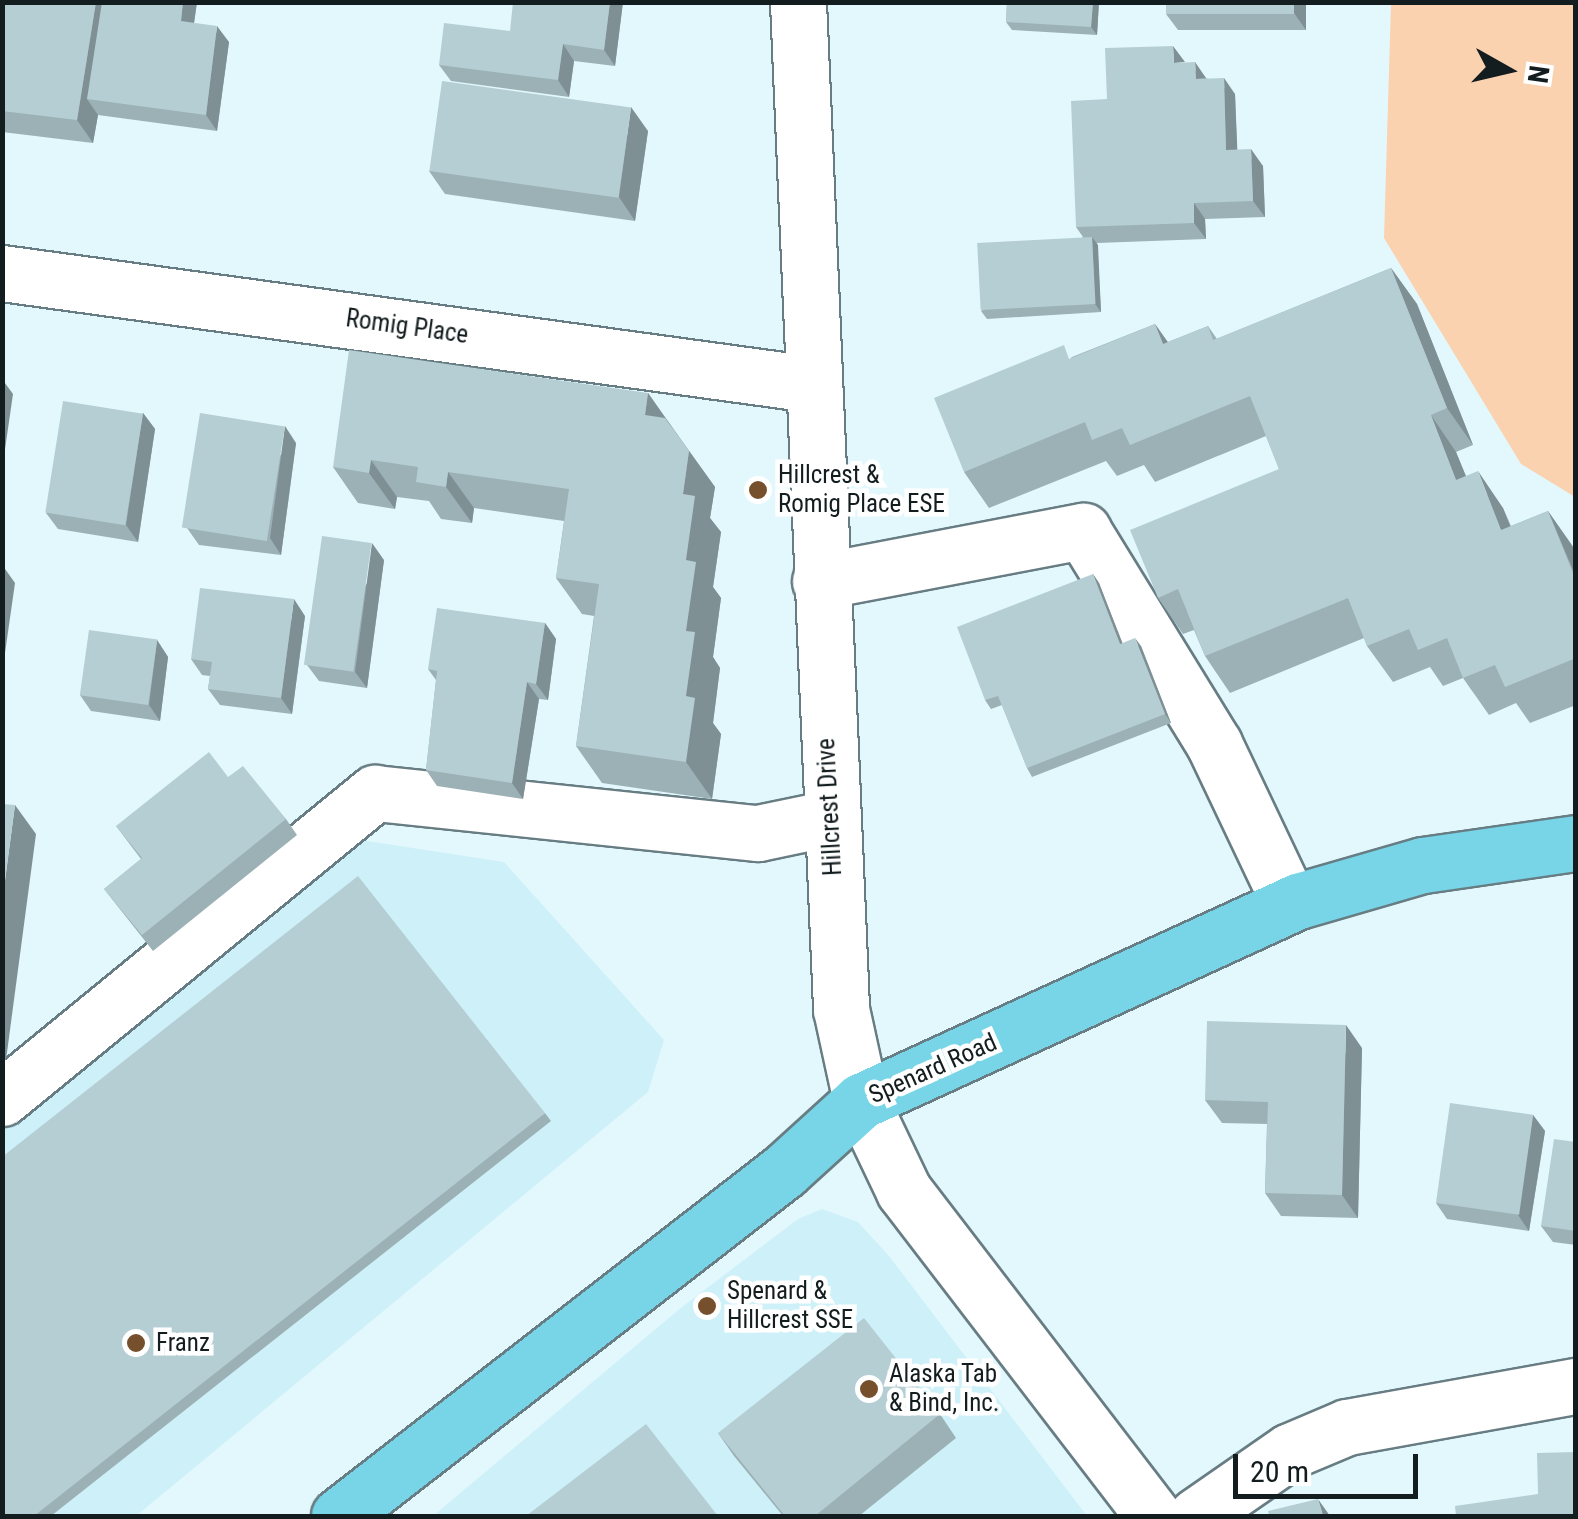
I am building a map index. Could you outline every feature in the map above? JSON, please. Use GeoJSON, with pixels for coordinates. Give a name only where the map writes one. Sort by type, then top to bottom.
{"type":"FeatureCollection","features":[{"type":"Feature","properties":{"kind":"main road","name":"Spenard Road"},"geometry":{"type":"LineString","coordinates":[[339,1516],[784,1171],[861,1101],[1290,904],[1423,865],[1576,842]]}},
{"type":"Feature","properties":{"kind":"street","name":"Hillcrest Drive"},"geometry":{"type":"LineString","coordinates":[[798,2],[830,818],[841,1009],[861,1101],[904,1191],[1153,1516]]}},
{"type":"Feature","properties":{"kind":"street","name":"Romig Place"},"geometry":{"type":"LineString","coordinates":[[2,272],[812,384]]}},
{"type":"Feature","properties":{"kind":"street"},"geometry":{"type":"LineString","coordinates":[[820,582],[1083,530],[1214,744],[1290,904]]}},
{"type":"Feature","properties":{"kind":"street"},"geometry":{"type":"LineString","coordinates":[[2,1098],[375,794],[758,833],[830,818]]}},
{"type":"Feature","properties":{"kind":"street"},"geometry":{"type":"LineString","coordinates":[[1196,1516],[1290,1451],[1347,1427],[1576,1386]]}},
{"type":"Feature","properties":{"kind":"shaded area"},"geometry":{"type":"Polygon","coordinates":[[[1391,3],[1575,3],[1575,497],[1521,464],[1384,238],[1391,3]]]}},
{"type":"Feature","properties":{"kind":"shaded area","name":"Franz"},"geometry":{"type":"Polygon","coordinates":[[[354,839],[504,862],[664,1040],[648,1092],[136,1516],[3,1516],[3,1095],[354,839]]]}},
{"type":"Feature","properties":{"kind":"shaded area"},"geometry":{"type":"Polygon","coordinates":[[[822,1209],[858,1222],[889,1256],[1087,1516],[433,1516],[682,1307],[798,1219],[822,1209]]]}},
{"type":"Feature","properties":{"kind":"building"},"geometry":{"type":"Polygon","coordinates":[[[5,2],[96,2],[77,120],[2,111],[5,2]]]}},
{"type":"Feature","properties":{"kind":"building"},"geometry":{"type":"Polygon","coordinates":[[[102,2],[183,2],[181,21],[217,26],[206,115],[87,99],[102,2]]]}},
{"type":"Feature","properties":{"kind":"building"},"geometry":{"type":"Polygon","coordinates":[[[513,2],[610,2],[604,50],[563,44],[558,80],[439,65],[444,23],[510,31],[513,2]]]}},
{"type":"Feature","properties":{"kind":"building"},"geometry":{"type":"Polygon","coordinates":[[[1007,2],[1093,2],[1091,27],[1006,22],[1007,2]]]}},
{"type":"Feature","properties":{"kind":"building"},"geometry":{"type":"Polygon","coordinates":[[[1166,2],[1294,2],[1294,14],[1166,14],[1166,2]]]}},
{"type":"Feature","properties":{"kind":"building"},"geometry":{"type":"Polygon","coordinates":[[[1173,46],[1174,63],[1195,62],[1196,79],[1224,78],[1226,150],[1251,149],[1253,201],[1194,203],[1194,223],[1076,227],[1071,101],[1107,99],[1105,48],[1173,46]]]}},
{"type":"Feature","properties":{"kind":"building"},"geometry":{"type":"Polygon","coordinates":[[[442,81],[631,108],[618,198],[429,171],[442,81]]]}},
{"type":"Feature","properties":{"kind":"building"},"geometry":{"type":"Polygon","coordinates":[[[1092,237],[1096,304],[981,310],[977,243],[1092,237]]]}},
{"type":"Feature","properties":{"kind":"building"},"geometry":{"type":"Polygon","coordinates":[[[1391,268],[1447,408],[1431,415],[1456,480],[1478,471],[1501,530],[1548,511],[1573,573],[1576,572],[1576,658],[1505,687],[1495,665],[1463,678],[1447,638],[1418,650],[1409,629],[1367,646],[1348,598],[1205,656],[1178,589],[1158,598],[1130,530],[1279,469],[1250,396],[1130,445],[1122,428],[1092,440],[1085,422],[964,472],[934,398],[1064,345],[1069,359],[1155,324],[1163,344],[1208,326],[1213,340],[1391,268]]]}},
{"type":"Feature","properties":{"kind":"building"},"geometry":{"type":"Polygon","coordinates":[[[349,350],[648,393],[645,415],[665,418],[689,451],[683,494],[695,496],[686,560],[696,562],[686,631],[695,632],[686,696],[695,698],[686,762],[576,746],[599,584],[556,578],[569,489],[448,472],[446,487],[416,482],[418,467],[371,460],[369,473],[333,467],[349,350]]]}},
{"type":"Feature","properties":{"kind":"building"},"geometry":{"type":"Polygon","coordinates":[[[63,401],[143,414],[125,525],[45,513],[63,401]]]}},
{"type":"Feature","properties":{"kind":"building"},"geometry":{"type":"Polygon","coordinates":[[[200,413],[285,426],[267,541],[182,528],[200,413]]]}},
{"type":"Feature","properties":{"kind":"building"},"geometry":{"type":"Polygon","coordinates":[[[322,536],[372,543],[353,672],[304,665],[322,536]]]}},
{"type":"Feature","properties":{"kind":"building"},"geometry":{"type":"Polygon","coordinates":[[[1093,574],[1120,644],[1135,638],[1165,714],[1027,768],[998,696],[985,700],[957,627],[1093,574]]]}},
{"type":"Feature","properties":{"kind":"building"},"geometry":{"type":"Polygon","coordinates":[[[200,588],[294,599],[281,698],[208,689],[212,662],[191,659],[200,588]]]}},
{"type":"Feature","properties":{"kind":"building"},"geometry":{"type":"Polygon","coordinates":[[[437,608],[545,623],[536,684],[527,682],[512,783],[426,770],[437,671],[428,669],[437,608]]]}},
{"type":"Feature","properties":{"kind":"building"},"geometry":{"type":"Polygon","coordinates":[[[89,630],[157,640],[148,705],[80,695],[89,630]]]}},
{"type":"Feature","properties":{"kind":"building"},"geometry":{"type":"Polygon","coordinates":[[[209,752],[228,777],[243,766],[286,819],[142,935],[104,889],[142,858],[116,826],[209,752]]]}},
{"type":"Feature","properties":{"kind":"building"},"geometry":{"type":"Polygon","coordinates":[[[2,804],[15,805],[2,903],[2,804]]]}},
{"type":"Feature","properties":{"kind":"building","name":"Franz"},"geometry":{"type":"Polygon","coordinates":[[[358,876],[545,1113],[34,1516],[2,1516],[2,1157],[358,876]]]}},
{"type":"Feature","properties":{"kind":"building"},"geometry":{"type":"Polygon","coordinates":[[[1207,1021],[1346,1025],[1342,1195],[1265,1193],[1268,1102],[1205,1100],[1207,1021]]]}},
{"type":"Feature","properties":{"kind":"building"},"geometry":{"type":"Polygon","coordinates":[[[1450,1103],[1533,1115],[1519,1215],[1436,1203],[1450,1103]]]}},
{"type":"Feature","properties":{"kind":"building"},"geometry":{"type":"Polygon","coordinates":[[[1554,1139],[1576,1142],[1576,1231],[1541,1226],[1554,1139]]]}},
{"type":"Feature","properties":{"kind":"building","name":"Alaska Tab & Bind, Inc."},"geometry":{"type":"Polygon","coordinates":[[[864,1318],[940,1414],[815,1516],[785,1516],[718,1433],[864,1318]]]}},
{"type":"Feature","properties":{"kind":"building"},"geometry":{"type":"Polygon","coordinates":[[[646,1424],[718,1516],[526,1516],[646,1424]]]}},
{"type":"Feature","properties":{"kind":"building"},"geometry":{"type":"Polygon","coordinates":[[[1576,1452],[1576,1516],[1456,1516],[1455,1506],[1538,1494],[1537,1453],[1576,1452]]]}},
{"type":"Feature","properties":{"kind":"building"},"geometry":{"type":"Polygon","coordinates":[[[1318,1499],[1323,1516],[1269,1516],[1268,1511],[1318,1499]]]}},
{"type":"Feature","properties":{"kind":"place","name":"Hillcrest & Romig Place ESE"},"geometry":{"type":"Point","coordinates":[758,490]}},
{"type":"Feature","properties":{"kind":"place","name":"Spenard & Hillcrest SSE"},"geometry":{"type":"Point","coordinates":[707,1306]}},
{"type":"Feature","properties":{"kind":"place","name":"Franz"},"geometry":{"type":"Point","coordinates":[136,1343]}},
{"type":"Feature","properties":{"kind":"place","name":"Alaska Tab & Bind, Inc."},"geometry":{"type":"Point","coordinates":[869,1389]}}]}
